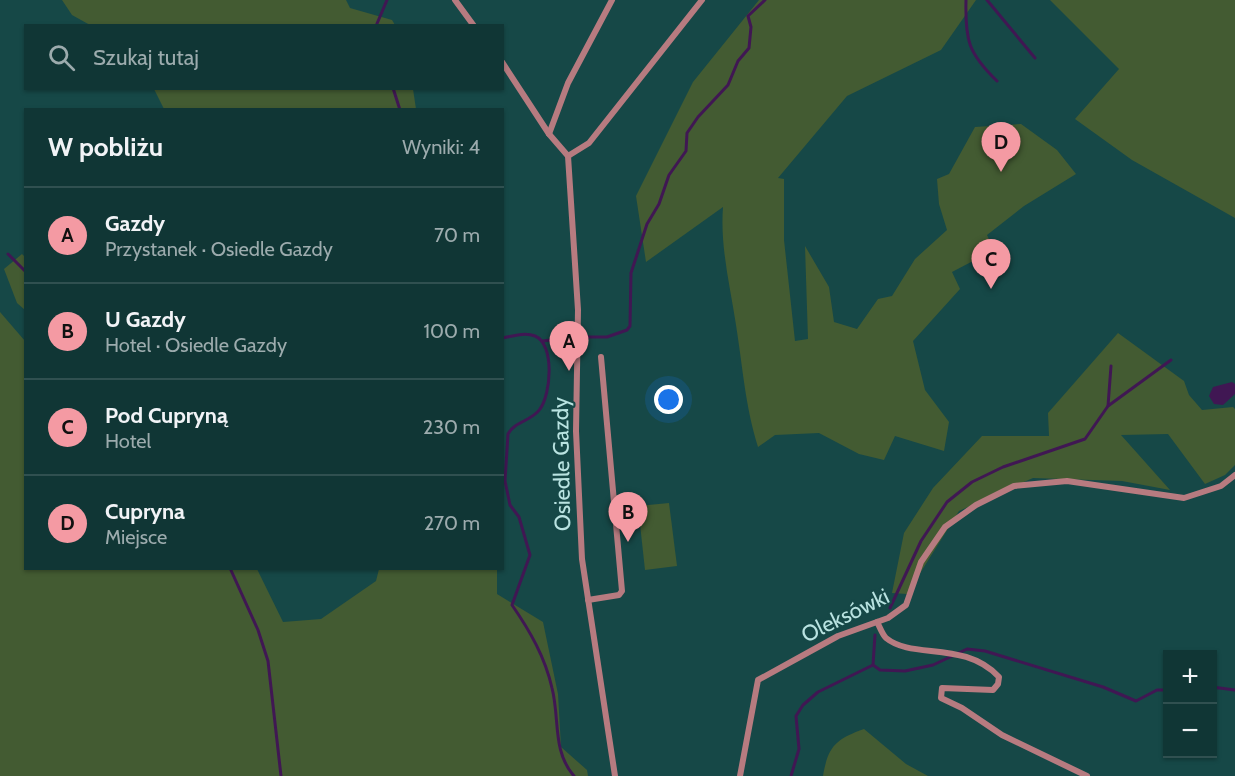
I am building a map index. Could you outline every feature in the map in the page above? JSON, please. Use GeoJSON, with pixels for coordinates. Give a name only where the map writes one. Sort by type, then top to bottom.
{"type":"FeatureCollection","features":[{"type":"Feature","properties":{"kind":"street"},"geometry":{"type":"LineString","coordinates":[[455,0],[473,24]]}},
{"type":"Feature","properties":{"kind":"street"},"geometry":{"type":"LineString","coordinates":[[549,134],[568,83],[612,0]]}},
{"type":"Feature","properties":{"kind":"street"},"geometry":{"type":"LineString","coordinates":[[504,65],[549,134],[568,156],[589,143],[702,0]]}},
{"type":"Feature","properties":{"kind":"street","name":"Osiedle Gazdy"},"geometry":{"type":"LineString","coordinates":[[568,156],[578,310],[576,431],[582,559],[615,776]]}},
{"type":"Feature","properties":{"kind":"street"},"geometry":{"type":"LineString","coordinates":[[588,600],[619,595],[622,591],[600,357]]}},
{"type":"Feature","properties":{"kind":"street","name":"Oleksówki"},"geometry":{"type":"LineString","coordinates":[[740,776],[758,680],[838,636],[878,622],[906,605],[921,562],[945,527],[976,505],[1014,486],[1067,481],[1184,498],[1221,486],[1235,474]]}},
{"type":"Feature","properties":{"kind":"street"},"geometry":{"type":"LineString","coordinates":[[878,622],[884,636],[897,645],[952,652],[992,669],[999,677],[998,684],[993,690],[942,688],[941,698],[962,708],[1002,735],[1087,776]]}},
{"type":"Feature","properties":{"kind":"green space"},"geometry":{"type":"Polygon","coordinates":[[[62,0],[346,0],[350,8],[392,20],[394,24],[88,24],[72,15],[62,0]]]}},
{"type":"Feature","properties":{"kind":"green space"},"geometry":{"type":"Polygon","coordinates":[[[759,0],[976,0],[941,50],[847,96],[778,178],[784,179],[784,240],[795,341],[808,339],[805,246],[829,287],[834,322],[857,329],[878,299],[892,296],[915,259],[947,230],[939,204],[937,179],[949,174],[975,127],[1021,124],[1057,150],[1076,174],[1024,206],[987,235],[994,250],[952,272],[960,289],[913,341],[925,390],[949,422],[944,451],[895,436],[884,460],[859,454],[819,433],[775,435],[758,447],[747,402],[726,266],[723,207],[646,262],[636,196],[693,82],[759,0]]]}},
{"type":"Feature","properties":{"kind":"green space"},"geometry":{"type":"Polygon","coordinates":[[[1050,0],[1235,0],[1235,218],[1132,160],[1075,119],[1119,69],[1050,0]]]}},
{"type":"Feature","properties":{"kind":"green space"},"geometry":{"type":"Polygon","coordinates":[[[154,90],[413,90],[416,108],[164,108],[154,90]]]}},
{"type":"Feature","properties":{"kind":"green space"},"geometry":{"type":"Polygon","coordinates":[[[22,254],[24,256],[24,309],[17,303],[4,269],[22,254]]]}},
{"type":"Feature","properties":{"kind":"green space"},"geometry":{"type":"Polygon","coordinates":[[[0,312],[24,340],[24,570],[257,570],[283,622],[321,619],[376,581],[379,570],[497,570],[497,594],[543,622],[558,694],[561,747],[587,770],[588,776],[0,776],[0,312]]]}},
{"type":"Feature","properties":{"kind":"green space"},"geometry":{"type":"Polygon","coordinates":[[[1118,333],[1184,381],[1189,395],[1202,410],[1233,407],[1235,409],[1235,465],[1225,475],[1205,484],[1168,434],[1121,435],[1170,490],[1122,481],[1033,478],[959,511],[907,594],[892,593],[904,533],[933,488],[982,436],[1049,436],[1048,413],[1118,333]]]}},
{"type":"Feature","properties":{"kind":"green space"},"geometry":{"type":"Polygon","coordinates":[[[669,503],[677,566],[645,570],[638,506],[669,503]]]}},
{"type":"Feature","properties":{"kind":"green space"},"geometry":{"type":"Polygon","coordinates":[[[864,729],[906,764],[928,776],[823,776],[828,757],[835,745],[846,736],[864,729]]]}},
{"type":"Feature","properties":{"kind":"shaded area"},"geometry":{"type":"Polygon","coordinates":[[[1232,382],[1235,384],[1235,394],[1223,405],[1214,404],[1209,396],[1213,387],[1232,382]]]}},
{"type":"Feature","properties":{"kind":"waterway"},"geometry":{"type":"LineString","coordinates":[[377,24],[387,0]]}},
{"type":"Feature","properties":{"kind":"waterway"},"geometry":{"type":"LineString","coordinates":[[588,337],[607,337],[627,330],[630,326],[631,273],[647,224],[659,204],[669,175],[686,151],[687,133],[698,117],[728,85],[738,61],[749,48],[751,27],[748,16],[765,0]]}},
{"type":"Feature","properties":{"kind":"waterway"},"geometry":{"type":"LineString","coordinates":[[966,0],[966,26],[970,45],[974,54],[997,81]]}},
{"type":"Feature","properties":{"kind":"waterway"},"geometry":{"type":"LineString","coordinates":[[987,0],[1035,58]]}},
{"type":"Feature","properties":{"kind":"waterway"},"geometry":{"type":"LineString","coordinates":[[394,90],[399,108]]}},
{"type":"Feature","properties":{"kind":"waterway"},"geometry":{"type":"LineString","coordinates":[[8,254],[24,270]]}},
{"type":"Feature","properties":{"kind":"waterway"},"geometry":{"type":"LineString","coordinates":[[504,338],[523,334],[535,336],[546,349],[548,359],[549,381],[544,402],[537,413],[515,426],[508,434],[505,481],[510,505],[519,517],[530,555],[512,605],[531,635],[549,677],[559,745],[562,756],[574,776]]}},
{"type":"Feature","properties":{"kind":"waterway"},"geometry":{"type":"LineString","coordinates":[[542,341],[570,338]]}},
{"type":"Feature","properties":{"kind":"waterway"},"geometry":{"type":"LineString","coordinates":[[890,608],[921,541],[947,502],[972,482],[1003,467],[1085,439],[1108,406],[1171,360]]}},
{"type":"Feature","properties":{"kind":"waterway"},"geometry":{"type":"LineString","coordinates":[[1108,406],[1111,366]]}},
{"type":"Feature","properties":{"kind":"waterway"},"geometry":{"type":"LineString","coordinates":[[231,570],[258,630],[268,661],[281,776]]}},
{"type":"Feature","properties":{"kind":"waterway"},"geometry":{"type":"LineString","coordinates":[[873,665],[875,635]]}},
{"type":"Feature","properties":{"kind":"waterway"},"geometry":{"type":"LineString","coordinates":[[791,776],[799,749],[796,716],[803,705],[818,692],[873,665],[880,670],[905,671],[933,665],[967,649],[985,651],[1103,687],[1136,701],[1157,690],[1163,690]]}},
{"type":"Feature","properties":{"kind":"waterway"},"geometry":{"type":"LineString","coordinates":[[1217,688],[1235,690]]}},
{"type":"Feature","properties":{"kind":"place","name":"Cupryna"},"geometry":{"type":"Point","coordinates":[1001,172]}},
{"type":"Feature","properties":{"kind":"place","name":"Pod Cupryną"},"geometry":{"type":"Point","coordinates":[991,289]}},
{"type":"Feature","properties":{"kind":"place","name":"Gazdy"},"geometry":{"type":"Point","coordinates":[569,371]}},
{"type":"Feature","properties":{"kind":"place","name":"U Gazdy"},"geometry":{"type":"Point","coordinates":[628,542]}}]}
